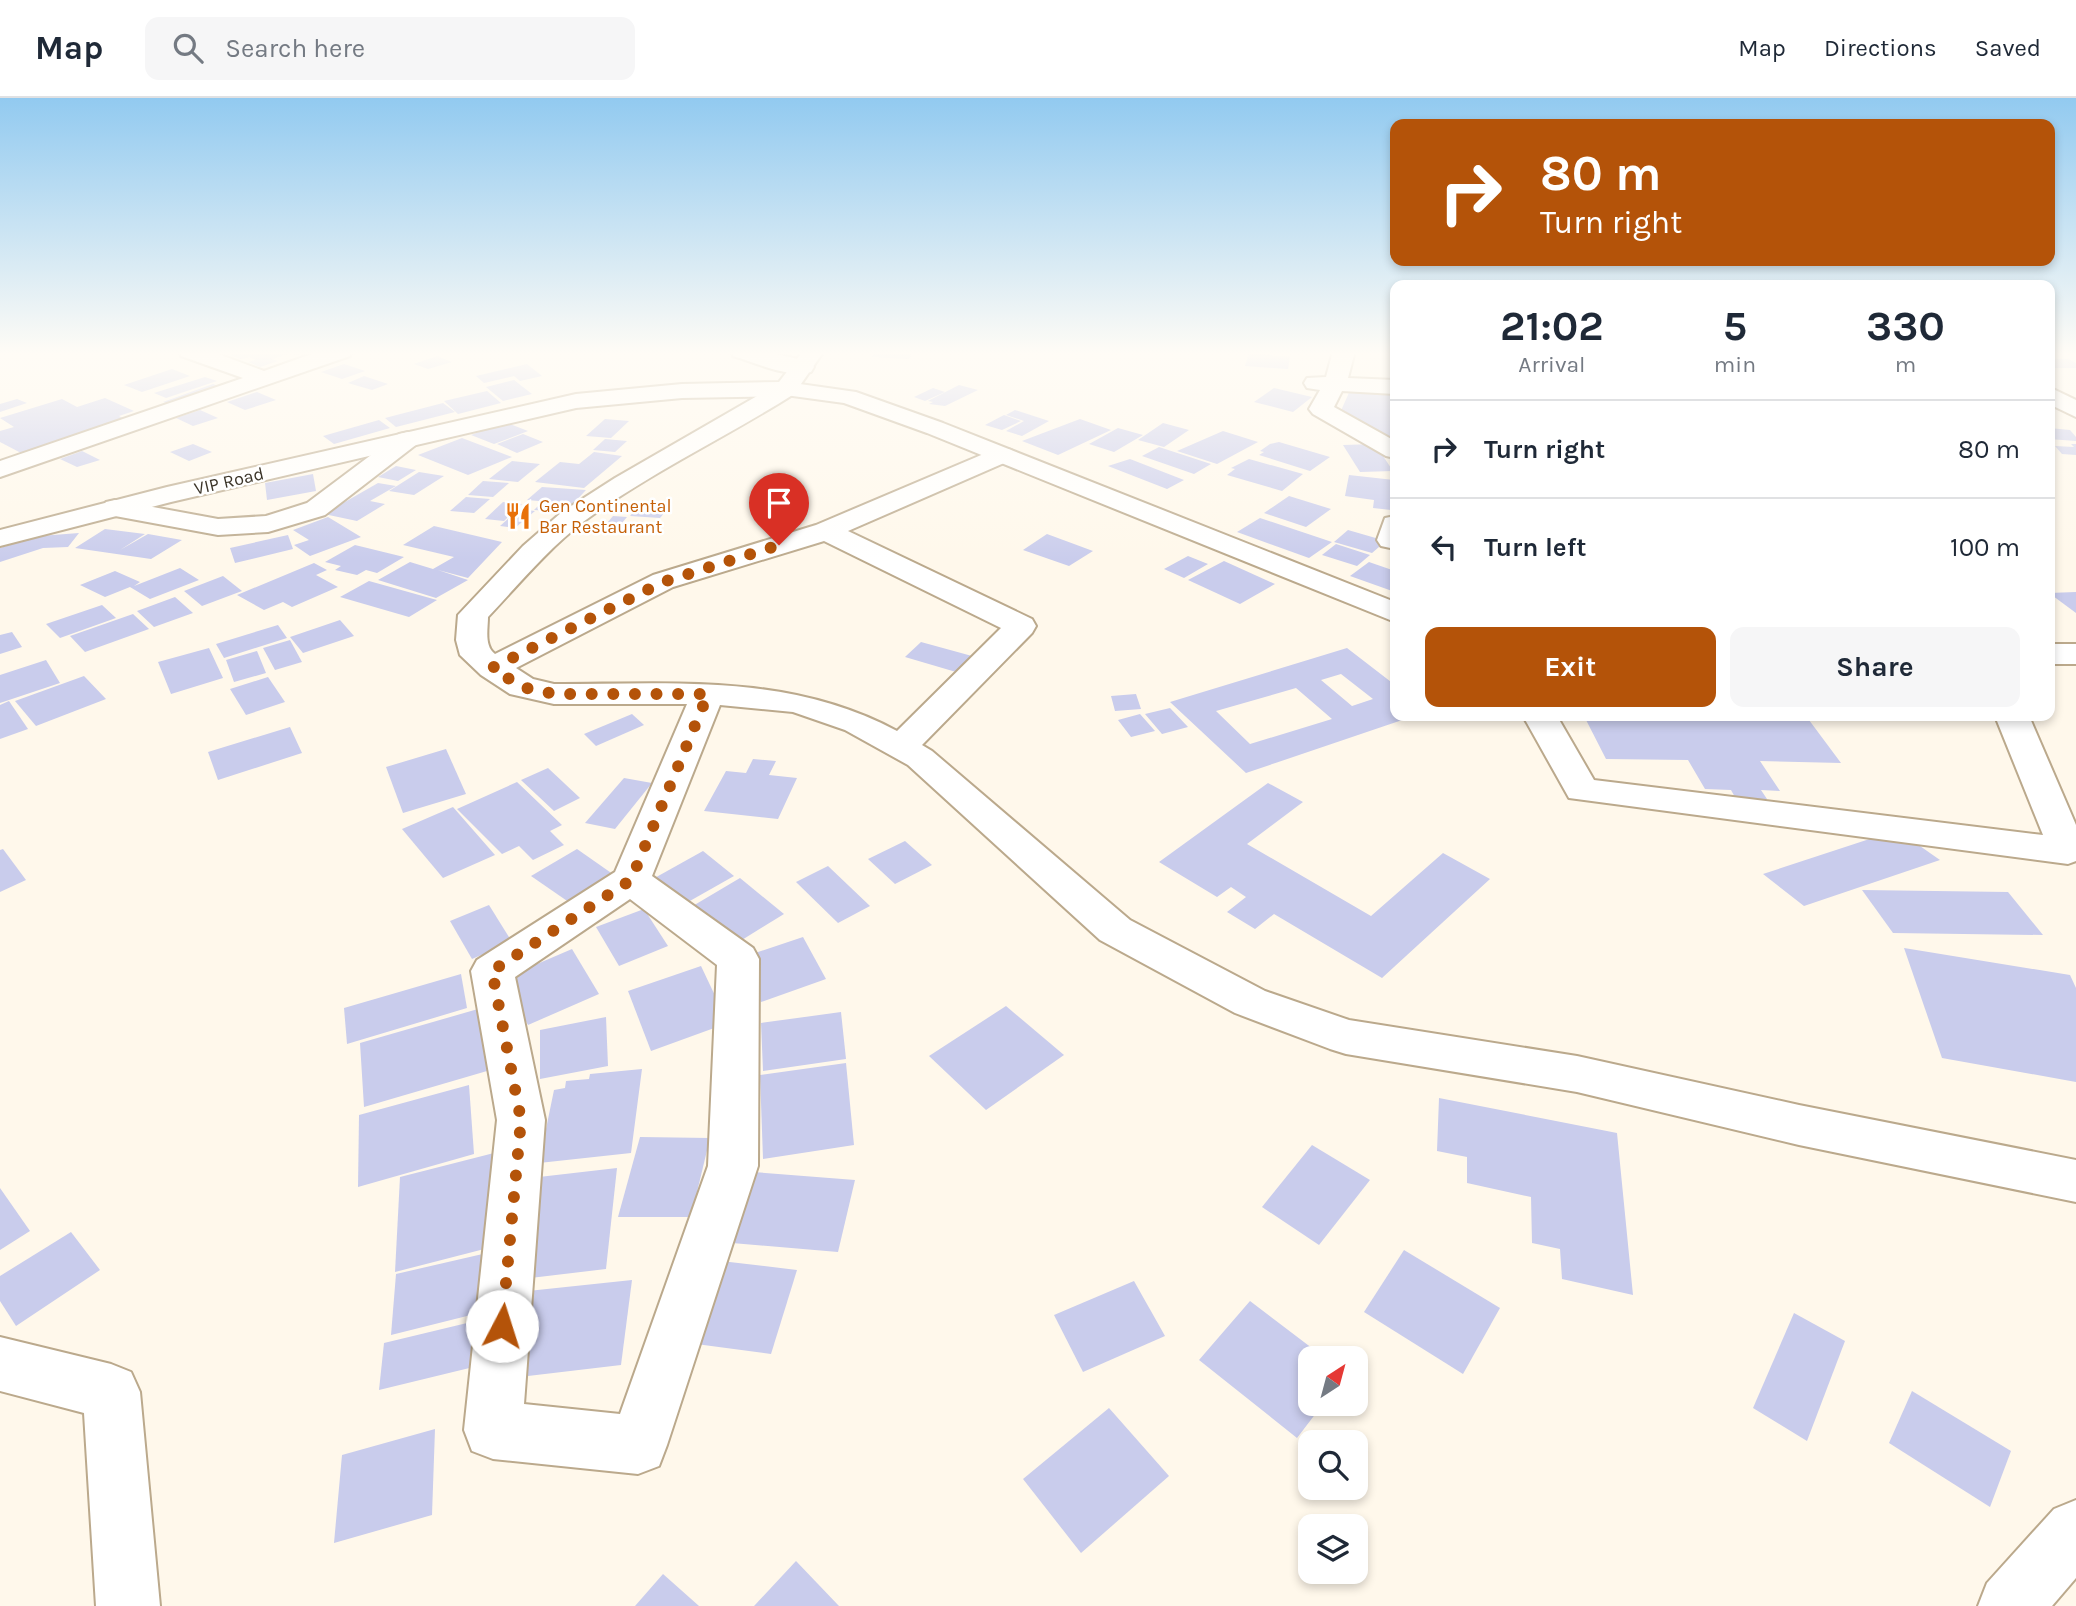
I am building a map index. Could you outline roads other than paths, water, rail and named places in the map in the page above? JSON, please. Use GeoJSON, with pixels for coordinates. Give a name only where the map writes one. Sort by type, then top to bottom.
{"type":"FeatureCollection","features":[{"type":"Feature","properties":{"kind":"main road"},"geometry":{"type":"LineString","coordinates":[[0,469],[136,421]]}},
{"type":"Feature","properties":{"kind":"main road","name":"VIP Road"},"geometry":{"type":"LineString","coordinates":[[0,538],[486,421]]}},
{"type":"Feature","properties":{"kind":"main road"},"geometry":{"type":"LineString","coordinates":[[733,421],[662,460],[573,518],[537,548],[473,615],[472,640],[476,655],[522,687],[554,694],[708,694],[799,703],[857,723],[919,758],[1115,930],[1250,1002],[1346,1037],[1577,1074],[1799,1125],[2076,1181]]}},
{"type":"Feature","properties":{"kind":"main road","name":"VIP Road"},"geometry":{"type":"LineString","coordinates":[[913,421],[1390,611]]}},
{"type":"Feature","properties":{"kind":"main road"},"geometry":{"type":"LineString","coordinates":[[1342,421],[1390,448]]}},
{"type":"Feature","properties":{"kind":"main road"},"geometry":{"type":"LineString","coordinates":[[116,508],[218,527],[268,524],[316,509],[408,439]]}},
{"type":"Feature","properties":{"kind":"main road"},"geometry":{"type":"LineString","coordinates":[[0,446],[27,459]]}},
{"type":"Feature","properties":{"kind":"main road"},"geometry":{"type":"LineString","coordinates":[[492,668],[663,582],[826,531],[1002,455]]}},
{"type":"Feature","properties":{"kind":"main road"},"geometry":{"type":"LineString","coordinates":[[826,531],[1021,626],[901,747]]}},
{"type":"Feature","properties":{"kind":"main road"},"geometry":{"type":"LineString","coordinates":[[2055,654],[2076,654]]}},
{"type":"Feature","properties":{"kind":"main road"},"geometry":{"type":"LineString","coordinates":[[631,880],[738,960],[733,1166],[638,1445],[493,1430],[521,1120],[492,971],[631,880],[708,694]]}},
{"type":"Feature","properties":{"kind":"main road"},"geometry":{"type":"LineString","coordinates":[[1543,721],[1582,790],[2068,851],[2014,721]]}},
{"type":"Feature","properties":{"kind":"main road"},"geometry":{"type":"LineString","coordinates":[[0,1364],[111,1392],[128,1606]]}},
{"type":"Feature","properties":{"kind":"main road"},"geometry":{"type":"LineString","coordinates":[[2010,1606],[2076,1531]]}},
{"type":"Feature","properties":{"kind":"place","name":"Gen Continental Bar Restaurant"},"geometry":{"type":"Point","coordinates":[518,516]}}]}
